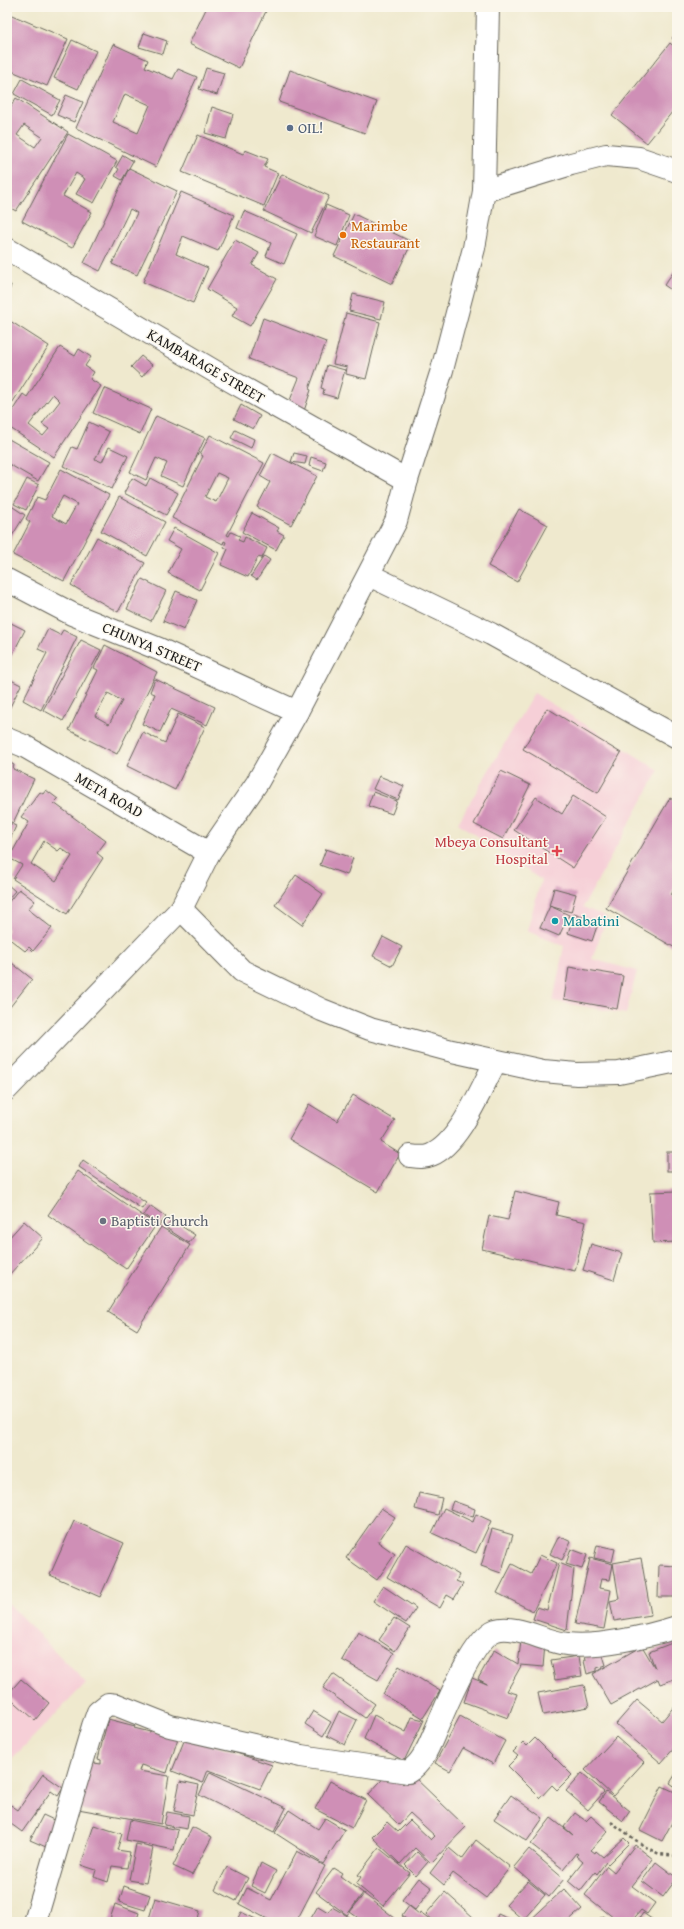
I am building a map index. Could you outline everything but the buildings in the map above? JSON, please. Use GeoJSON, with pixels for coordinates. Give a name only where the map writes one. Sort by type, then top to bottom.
{"type":"FeatureCollection","features":[{"type":"Feature","properties":{"kind":"street"},"geometry":{"type":"LineString","coordinates":[[7,1089],[181,909],[210,853],[257,783],[297,712],[396,521],[407,480],[442,370],[474,248],[484,191],[488,7]]}},
{"type":"Feature","properties":{"kind":"street"},"geometry":{"type":"LineString","coordinates":[[484,191],[571,164],[606,155],[639,158],[677,171]]}},
{"type":"Feature","properties":{"kind":"street","name":"KAMBARAGE STREET"},"geometry":{"type":"LineString","coordinates":[[7,249],[231,381],[407,480]]}},
{"type":"Feature","properties":{"kind":"street"},"geometry":{"type":"LineString","coordinates":[[368,575],[491,634],[677,737]]}},
{"type":"Feature","properties":{"kind":"street","name":"CHUNYA STREET"},"geometry":{"type":"LineString","coordinates":[[7,580],[72,614],[159,649],[297,712]]}},
{"type":"Feature","properties":{"kind":"street","name":"META ROAD"},"geometry":{"type":"LineString","coordinates":[[7,739],[24,746],[210,853]]}},
{"type":"Feature","properties":{"kind":"street"},"geometry":{"type":"LineString","coordinates":[[181,909],[242,971],[322,1010],[370,1029],[496,1061],[544,1071],[577,1074],[619,1073],[677,1062]]}},
{"type":"Feature","properties":{"kind":"street"},"geometry":{"type":"LineString","coordinates":[[410,1156],[423,1158],[433,1154],[446,1145],[461,1125],[496,1061]]}},
{"type":"Feature","properties":{"kind":"street"},"geometry":{"type":"LineString","coordinates":[[35,1922],[93,1726],[98,1712],[108,1704],[117,1705],[170,1726],[301,1756],[408,1772],[419,1762],[465,1668],[484,1637],[497,1630],[516,1630],[567,1644],[603,1643],[677,1627]]}},
{"type":"Feature","properties":{"kind":"path"},"geometry":{"type":"LineString","coordinates":[[611,1822],[644,1846],[659,1854],[677,1856]]}},
{"type":"Feature","properties":{"kind":"shaded area","name":"Mbeya Consultant Hospital"},"geometry":{"type":"Polygon","coordinates":[[[534,693],[659,770],[583,907],[607,917],[592,959],[637,971],[626,1014],[553,1001],[564,946],[527,931],[541,880],[458,823],[534,693]]]}},
{"type":"Feature","properties":{"kind":"shaded area"},"geometry":{"type":"Polygon","coordinates":[[[7,1602],[86,1683],[7,1764],[7,1602]]]}},
{"type":"Feature","properties":{"kind":"place","name":"OIL!"},"geometry":{"type":"Point","coordinates":[290,128]}},
{"type":"Feature","properties":{"kind":"place","name":"Marimbe Restaurant"},"geometry":{"type":"Point","coordinates":[343,235]}},
{"type":"Feature","properties":{"kind":"place","name":"Mbeya Consultant Hospital"},"geometry":{"type":"Point","coordinates":[557,851]}},
{"type":"Feature","properties":{"kind":"place","name":"Mabatini"},"geometry":{"type":"Point","coordinates":[555,921]}},
{"type":"Feature","properties":{"kind":"place","name":"Baptisti Church"},"geometry":{"type":"Point","coordinates":[103,1221]}}]}
